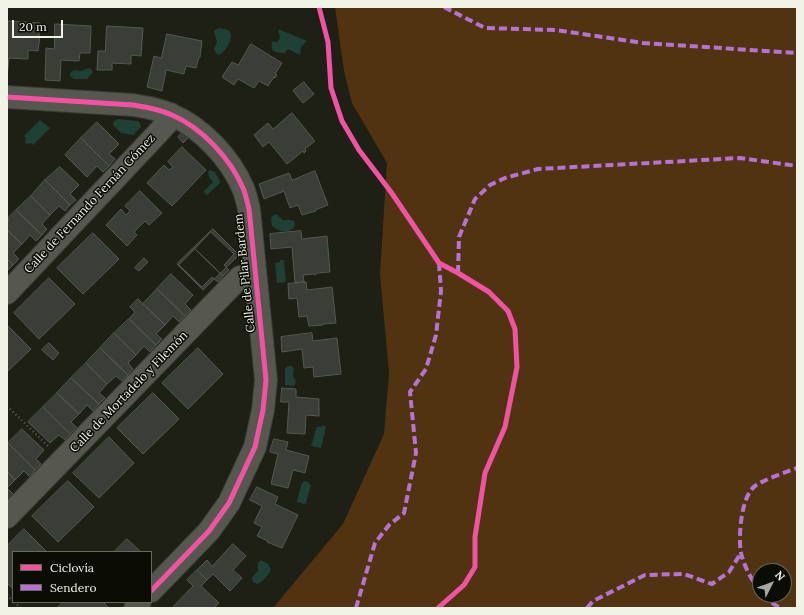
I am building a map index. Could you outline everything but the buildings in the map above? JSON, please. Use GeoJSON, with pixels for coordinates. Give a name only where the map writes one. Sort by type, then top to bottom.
{"type":"FeatureCollection","features":[{"type":"Feature","properties":{"kind":"street","name":"Calle de Pilar Bardem"},"geometry":{"type":"LineString","coordinates":[[7,98],[133,105],[152,108],[171,114],[188,124],[211,143],[224,158],[243,188],[249,209],[266,380],[263,410],[255,447],[229,503],[209,531],[152,590]]}},
{"type":"Feature","properties":{"kind":"street","name":"Calle de Fernando Fernán Gómez"},"geometry":{"type":"LineString","coordinates":[[7,293],[157,134],[167,122],[171,114]]}},
{"type":"Feature","properties":{"kind":"street","name":"Calle de Mortadelo y Filemón"},"geometry":{"type":"LineString","coordinates":[[7,517],[240,277],[255,274]]}},
{"type":"Feature","properties":{"kind":"path"},"geometry":{"type":"LineString","coordinates":[[7,406],[62,460]]}},
{"type":"Feature","properties":{"kind":"shaded area"},"geometry":{"type":"Polygon","coordinates":[[[335,7],[797,7],[797,608],[273,608],[343,524],[384,434],[389,373],[380,274],[387,163],[352,103],[344,71],[335,7]]]}},
{"type":"Feature","properties":{"kind":"shaded area"},"geometry":{"type":"Polygon","coordinates":[[[218,28],[227,30],[231,35],[230,42],[224,51],[219,55],[214,49],[217,42],[214,31],[218,28]]]}},
{"type":"Feature","properties":{"kind":"shaded area"},"geometry":{"type":"Polygon","coordinates":[[[278,29],[307,41],[301,47],[300,55],[288,49],[285,53],[276,52],[273,50],[272,42],[275,41],[277,43],[280,38],[278,29]]]}},
{"type":"Feature","properties":{"kind":"shaded area"},"geometry":{"type":"Polygon","coordinates":[[[89,68],[93,72],[87,79],[74,79],[70,76],[70,73],[74,70],[81,71],[89,68]]]}},
{"type":"Feature","properties":{"kind":"shaded area"},"geometry":{"type":"Polygon","coordinates":[[[118,119],[138,121],[141,127],[133,135],[121,133],[113,125],[114,121],[118,119]]]}},
{"type":"Feature","properties":{"kind":"shaded area"},"geometry":{"type":"Polygon","coordinates":[[[40,120],[50,128],[33,145],[31,143],[27,144],[24,136],[40,120]]]}},
{"type":"Feature","properties":{"kind":"shaded area"},"geometry":{"type":"Polygon","coordinates":[[[210,170],[215,172],[220,181],[219,184],[207,195],[204,191],[213,182],[209,177],[208,172],[210,170]]]}},
{"type":"Feature","properties":{"kind":"shaded area"},"geometry":{"type":"Polygon","coordinates":[[[276,214],[283,220],[294,221],[295,224],[293,229],[284,231],[278,230],[272,226],[271,217],[276,214]]]}},
{"type":"Feature","properties":{"kind":"shaded area"},"geometry":{"type":"Polygon","coordinates":[[[280,260],[284,260],[286,282],[277,283],[275,263],[280,262],[280,260]]]}},
{"type":"Feature","properties":{"kind":"shaded area"},"geometry":{"type":"Polygon","coordinates":[[[288,366],[292,366],[294,369],[293,376],[296,382],[294,386],[285,385],[285,369],[288,366]]]}},
{"type":"Feature","properties":{"kind":"shaded area"},"geometry":{"type":"Polygon","coordinates":[[[323,425],[326,427],[321,448],[311,446],[317,426],[320,427],[323,425]]]}},
{"type":"Feature","properties":{"kind":"shaded area"},"geometry":{"type":"Polygon","coordinates":[[[305,481],[311,485],[305,504],[297,502],[297,500],[302,483],[305,481]]]}},
{"type":"Feature","properties":{"kind":"shaded area"},"geometry":{"type":"Polygon","coordinates":[[[261,560],[268,564],[271,570],[261,582],[257,584],[253,582],[252,577],[258,571],[258,563],[261,560]]]}},
{"type":"Feature","properties":{"kind":"marked path"},"geometry":{"type":"LineString","coordinates":[[444,7],[485,28],[556,30],[643,43],[797,53]]}},
{"type":"Feature","properties":{"kind":"marked path"},"geometry":{"type":"LineString","coordinates":[[458,273],[459,237],[475,199],[490,185],[505,178],[538,169],[740,158],[797,166]]}},
{"type":"Feature","properties":{"kind":"marked path"},"geometry":{"type":"LineString","coordinates":[[356,608],[375,543],[389,525],[404,513],[416,453],[410,392],[426,369],[436,335],[441,291],[439,263]]}},
{"type":"Feature","properties":{"kind":"marked path"},"geometry":{"type":"LineString","coordinates":[[752,579],[744,563],[740,546],[740,527],[746,498],[755,486],[797,468]]}},
{"type":"Feature","properties":{"kind":"marked path"},"geometry":{"type":"LineString","coordinates":[[587,608],[593,601],[645,575],[684,574],[712,584],[729,572],[741,553]]}},
{"type":"Feature","properties":{"kind":"marked path"},"geometry":{"type":"LineString","coordinates":[[772,603],[780,608]]}},
{"type":"Feature","properties":{"kind":"cycle path"},"geometry":{"type":"LineString","coordinates":[[319,7],[328,42],[331,88],[342,121],[359,150],[391,192],[439,263],[489,292],[508,311],[515,329],[517,367],[505,427],[485,473],[475,537],[475,567],[464,585],[438,608]]}},
{"type":"Feature","properties":{"kind":"cycle path"},"geometry":{"type":"LineString","coordinates":[[7,97],[133,105],[152,108],[167,113],[194,128],[214,145],[231,166],[246,196],[249,209],[266,380],[263,410],[255,447],[229,503],[209,531],[152,590]]}}]}
